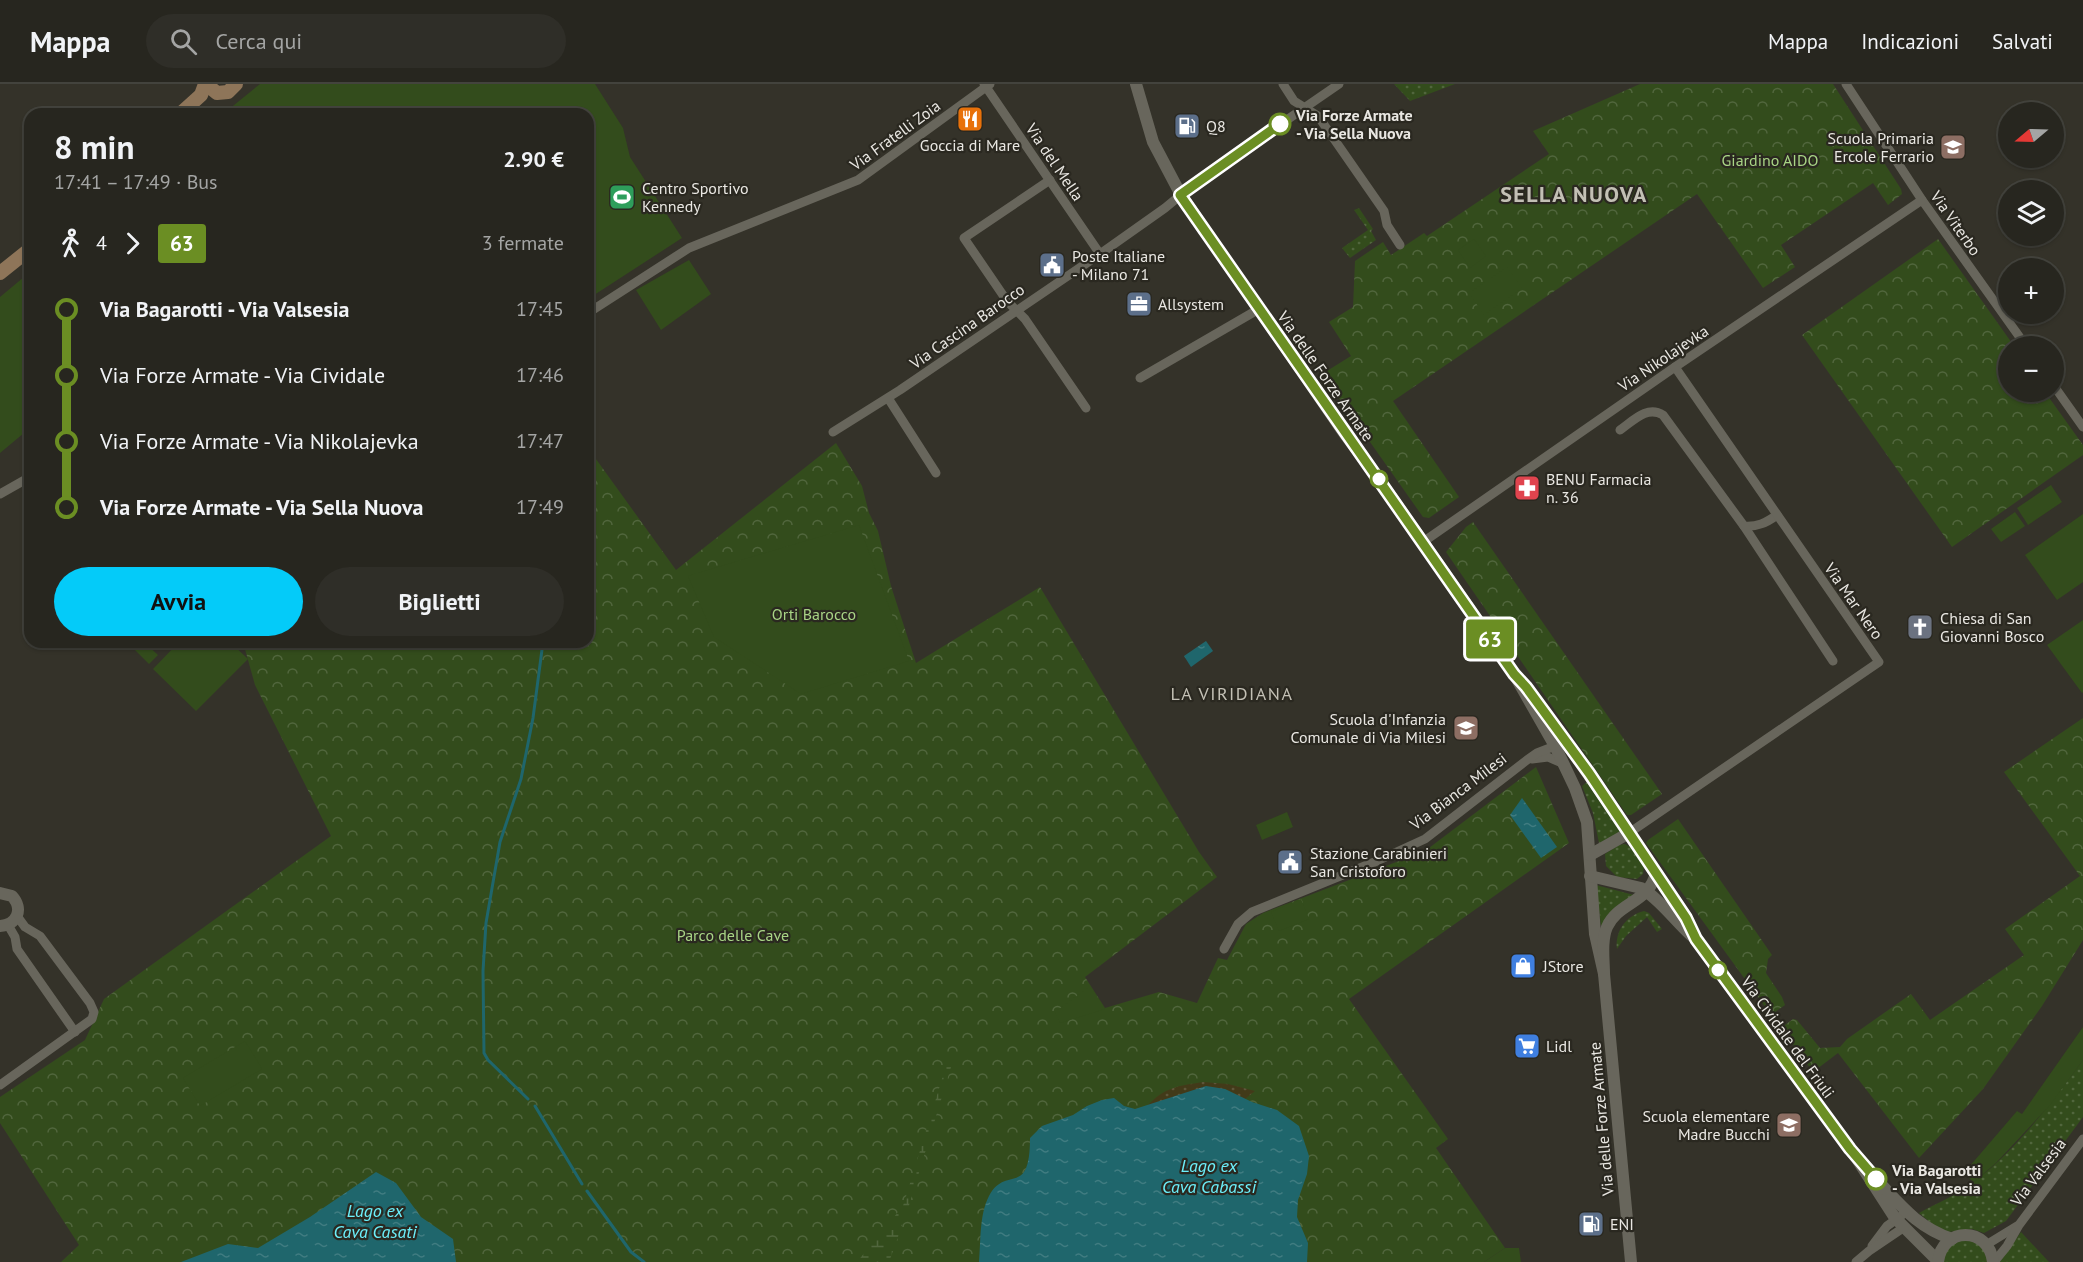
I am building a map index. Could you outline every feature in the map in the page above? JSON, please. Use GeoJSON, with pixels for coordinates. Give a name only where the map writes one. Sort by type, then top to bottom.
{"type":"FeatureCollection","features":[{"type":"Feature","properties":{"kind":"main road"},"geometry":{"type":"LineString","coordinates":[[209,87],[228,92],[236,84]]}},
{"type":"Feature","properties":{"kind":"main road"},"geometry":{"type":"LineString","coordinates":[[187,108],[209,87]]}},
{"type":"Feature","properties":{"kind":"main road"},"geometry":{"type":"LineString","coordinates":[[197,108],[209,87]]}},
{"type":"Feature","properties":{"kind":"main road"},"geometry":{"type":"LineString","coordinates":[[0,261],[24,242]]}},
{"type":"Feature","properties":{"kind":"main road"},"geometry":{"type":"LineString","coordinates":[[0,273],[24,254]]}},
{"type":"Feature","properties":{"kind":"street","name":"Via delle Forze Armate"},"geometry":{"type":"LineString","coordinates":[[1136,84],[1153,142],[1180,195],[1514,674],[1555,746],[1587,822],[1595,934],[1604,974]]}},
{"type":"Feature","properties":{"kind":"street"},"geometry":{"type":"LineString","coordinates":[[1283,84],[1294,100],[1318,116],[1384,211],[1387,225],[1400,244]]}},
{"type":"Feature","properties":{"kind":"street","name":"Via Cascina Barocco"},"geometry":{"type":"LineString","coordinates":[[833,432],[888,398],[1100,254],[1339,84]]}},
{"type":"Feature","properties":{"kind":"street","name":"Via Viterbo"},"geometry":{"type":"LineString","coordinates":[[1846,84],[1922,200],[2018,336]]}},
{"type":"Feature","properties":{"kind":"street","name":"Via del Mella"},"geometry":{"type":"LineString","coordinates":[[987,85],[1100,254]]}},
{"type":"Feature","properties":{"kind":"street","name":"Via Fratelli Zoia"},"geometry":{"type":"LineString","coordinates":[[594,309],[689,248],[858,180],[987,85]]}},
{"type":"Feature","properties":{"kind":"street"},"geometry":{"type":"LineString","coordinates":[[1050,180],[964,238],[1086,408]]}},
{"type":"Feature","properties":{"kind":"street","name":"Via Nikolajevka"},"geometry":{"type":"LineString","coordinates":[[1423,542],[1675,367],[1922,200]]}},
{"type":"Feature","properties":{"kind":"street"},"geometry":{"type":"LineString","coordinates":[[1140,378],[1258,309]]}},
{"type":"Feature","properties":{"kind":"street","name":"Via Mar Nero"},"geometry":{"type":"LineString","coordinates":[[1629,833],[1879,662],[1675,367]]}},
{"type":"Feature","properties":{"kind":"street"},"geometry":{"type":"LineString","coordinates":[[888,398],[936,473]]}},
{"type":"Feature","properties":{"kind":"street"},"geometry":{"type":"LineString","coordinates":[[2064,400],[2083,427]]}},
{"type":"Feature","properties":{"kind":"street"},"geometry":{"type":"LineString","coordinates":[[1620,430],[1646,412],[1659,412],[1663,415],[1744,526],[1833,662]]}},
{"type":"Feature","properties":{"kind":"street"},"geometry":{"type":"LineString","coordinates":[[0,494],[24,480]]}},
{"type":"Feature","properties":{"kind":"street"},"geometry":{"type":"LineString","coordinates":[[1744,526],[1760,525],[1777,515]]}},
{"type":"Feature","properties":{"kind":"street","name":"Via delle Forze Armate"},"geometry":{"type":"LineString","coordinates":[[1514,674],[1589,773],[1656,873]]}},
{"type":"Feature","properties":{"kind":"street"},"geometry":{"type":"LineString","coordinates":[[1555,746],[1565,751],[1575,765],[1589,773]]}},
{"type":"Feature","properties":{"kind":"street","name":"Via Bianca Milesi"},"geometry":{"type":"LineString","coordinates":[[1224,949],[1238,924],[1252,912],[1361,868],[1425,839],[1527,760],[1555,746]]}},
{"type":"Feature","properties":{"kind":"street","name":"Via Bianca Milesi"},"geometry":{"type":"LineString","coordinates":[[1527,760],[1548,757],[1564,764]]}},
{"type":"Feature","properties":{"kind":"street"},"geometry":{"type":"LineString","coordinates":[[1590,855],[1629,833]]}},
{"type":"Feature","properties":{"kind":"street"},"geometry":{"type":"LineString","coordinates":[[1648,892],[1656,873]]}},
{"type":"Feature","properties":{"kind":"street","name":"Via Cividale del Friuli"},"geometry":{"type":"LineString","coordinates":[[1656,873],[1686,918],[1696,939],[1857,1159],[1899,1223],[1938,1262]]}},
{"type":"Feature","properties":{"kind":"street"},"geometry":{"type":"LineString","coordinates":[[1590,876],[1641,888],[1648,892],[1677,924],[1696,939]]}},
{"type":"Feature","properties":{"kind":"street"},"geometry":{"type":"LineString","coordinates":[[0,1085],[92,1019],[92,1006],[40,936],[25,927],[17,916],[16,900],[10,894],[1,892]]}},
{"type":"Feature","properties":{"kind":"street","name":"Via delle Forze Armate"},"geometry":{"type":"LineString","coordinates":[[1630,1262],[1604,974],[1605,936],[1608,927],[1619,913],[1648,892]]}},
{"type":"Feature","properties":{"kind":"street"},"geometry":{"type":"LineString","coordinates":[[17,916],[4,925],[15,937],[17,949],[75,1032]]}},
{"type":"Feature","properties":{"kind":"street","name":"Via Valsesia"},"geometry":{"type":"LineString","coordinates":[[1994,1262],[2083,1139]]}},
{"type":"Feature","properties":{"kind":"street","name":"Via Cividale del Friuli"},"geometry":{"type":"LineString","coordinates":[[1857,1159],[1907,1213],[1932,1232],[1952,1239]]}},
{"type":"Feature","properties":{"kind":"street"},"geometry":{"type":"LineString","coordinates":[[1856,1262],[1869,1251],[1887,1226],[1899,1223],[1907,1213]]}},
{"type":"Feature","properties":{"kind":"street","name":"Via Valsesia"},"geometry":{"type":"LineString","coordinates":[[1994,1262],[1986,1245],[2019,1225]]}},
{"type":"Feature","properties":{"kind":"street"},"geometry":{"type":"LineString","coordinates":[[1938,1262],[1943,1247],[1952,1239],[1968,1235],[1978,1238],[1986,1245]]}},
{"type":"Feature","properties":{"kind":"green space","name":"Centro Sportivo Kennedy"},"geometry":{"type":"Polygon","coordinates":[[[260,84],[595,84],[623,128],[630,157],[682,238],[594,295],[594,108],[230,108],[260,84]]]}},
{"type":"Feature","properties":{"kind":"green space"},"geometry":{"type":"Polygon","coordinates":[[[1394,84],[1455,84],[1410,101],[1394,84]]]}},
{"type":"Feature","properties":{"kind":"green space","name":"Giardino AIDO"},"geometry":{"type":"Polygon","coordinates":[[[1640,84],[1833,84],[1901,189],[1902,194],[1888,205],[1873,183],[1781,245],[1795,267],[1763,288],[1697,194],[1393,401],[1459,497],[1429,518],[1423,517],[1322,374],[1351,356],[1329,322],[1353,307],[1355,261],[1383,242],[1391,255],[1424,233],[1427,236],[1549,154],[1533,131],[1640,84]]]}},
{"type":"Feature","properties":{"kind":"green space"},"geometry":{"type":"Polygon","coordinates":[[[1359,208],[1373,229],[1371,231],[1376,240],[1350,258],[1342,248],[1368,230],[1354,210],[1359,208]]]}},
{"type":"Feature","properties":{"kind":"green space"},"geometry":{"type":"Polygon","coordinates":[[[1474,239],[1486,256],[1470,268],[1458,250],[1474,239]]]}},
{"type":"Feature","properties":{"kind":"green space"},"geometry":{"type":"Polygon","coordinates":[[[1938,239],[2007,336],[1998,336],[1998,402],[2052,402],[2083,445],[2083,455],[1952,547],[1802,335],[1938,239]]]}},
{"type":"Feature","properties":{"kind":"green space"},"geometry":{"type":"Polygon","coordinates":[[[689,260],[711,294],[661,330],[636,290],[689,260]]]}},
{"type":"Feature","properties":{"kind":"green space"},"geometry":{"type":"Polygon","coordinates":[[[1507,267],[1522,288],[1484,315],[1469,293],[1507,267]]]}},
{"type":"Feature","properties":{"kind":"green space"},"geometry":{"type":"Polygon","coordinates":[[[24,277],[24,433],[0,453],[0,297],[24,277]]]}},
{"type":"Feature","properties":{"kind":"green space","name":"Parco delle Cave"},"geometry":{"type":"Polygon","coordinates":[[[836,443],[862,486],[869,513],[878,531],[891,586],[916,663],[1040,587],[1199,852],[1217,877],[1085,977],[1105,1008],[1159,992],[1197,1003],[1218,958],[1227,960],[1246,924],[1263,913],[1425,851],[1536,767],[1569,843],[1349,999],[1448,1139],[1436,1148],[1505,1248],[1484,1262],[61,1262],[79,1245],[0,1123],[0,1097],[85,1040],[104,999],[331,836],[255,685],[245,648],[594,648],[594,456],[676,570],[836,443]]]}},
{"type":"Feature","properties":{"kind":"green space"},"geometry":{"type":"Polygon","coordinates":[[[2051,485],[2062,502],[2028,525],[2017,508],[2051,485]]]}},
{"type":"Feature","properties":{"kind":"green space"},"geometry":{"type":"Polygon","coordinates":[[[2015,512],[2025,526],[2001,542],[1991,529],[2015,512]]]}},
{"type":"Feature","properties":{"kind":"green space"},"geometry":{"type":"Polygon","coordinates":[[[2083,514],[2083,582],[2057,600],[2025,555],[2083,514]]]}},
{"type":"Feature","properties":{"kind":"green space"},"geometry":{"type":"Polygon","coordinates":[[[1473,522],[1662,794],[1631,815],[1627,815],[1446,552],[1466,527],[1473,522]]]}},
{"type":"Feature","properties":{"kind":"green space","name":"Orti Barocco"},"geometry":{"type":"Polygon","coordinates":[[[859,525],[909,661],[801,694],[714,637],[688,576],[859,525]]]}},
{"type":"Feature","properties":{"kind":"green space"},"geometry":{"type":"Polygon","coordinates":[[[2083,620],[2083,692],[2082,693],[2047,645],[2083,620]]]}},
{"type":"Feature","properties":{"kind":"green space"},"geometry":{"type":"Polygon","coordinates":[[[133,648],[150,648],[158,655],[149,664],[133,648]]]}},
{"type":"Feature","properties":{"kind":"green space"},"geometry":{"type":"Polygon","coordinates":[[[173,648],[236,648],[248,659],[196,711],[153,669],[173,648]]]}},
{"type":"Feature","properties":{"kind":"green space"},"geometry":{"type":"Polygon","coordinates":[[[2083,718],[2083,940],[2042,1006],[1983,1089],[1919,1158],[1838,1053],[1813,1072],[1781,1028],[1793,1019],[1797,1020],[1820,1048],[1840,1047],[1847,1039],[1911,994],[1930,1020],[2024,955],[2005,929],[2080,876],[2004,772],[2083,718]]]}},
{"type":"Feature","properties":{"kind":"green space"},"geometry":{"type":"Polygon","coordinates":[[[1587,782],[1621,833],[1599,843],[1593,813],[1582,786],[1587,782]]]}},
{"type":"Feature","properties":{"kind":"green space"},"geometry":{"type":"Polygon","coordinates":[[[1287,812],[1293,827],[1262,840],[1256,825],[1287,812]]]}},
{"type":"Feature","properties":{"kind":"green space"},"geometry":{"type":"Polygon","coordinates":[[[1678,819],[1772,955],[1768,959],[1766,973],[1785,1005],[1771,1015],[1646,843],[1678,819]]]}},
{"type":"Feature","properties":{"kind":"green space"},"geometry":{"type":"Polygon","coordinates":[[[1625,844],[1632,848],[1644,866],[1643,874],[1637,879],[1617,877],[1606,866],[1605,854],[1625,844]]]}},
{"type":"Feature","properties":{"kind":"green space"},"geometry":{"type":"Polygon","coordinates":[[[1596,885],[1634,895],[1601,926],[1596,885]]]}},
{"type":"Feature","properties":{"kind":"green space"},"geometry":{"type":"Polygon","coordinates":[[[1301,899],[1309,919],[1279,931],[1271,912],[1301,899]]]}},
{"type":"Feature","properties":{"kind":"green space"},"geometry":{"type":"Polygon","coordinates":[[[1644,911],[1649,913],[1662,929],[1657,932],[1647,917],[1626,936],[1617,949],[1618,937],[1623,926],[1631,917],[1644,911]]]}},
{"type":"Feature","properties":{"kind":"green space"},"geometry":{"type":"Polygon","coordinates":[[[1090,986],[1105,1009],[1060,1023],[1055,1012],[1090,986]]]}},
{"type":"Feature","properties":{"kind":"green space"},"geometry":{"type":"Polygon","coordinates":[[[2083,1027],[2083,1060],[2050,1105],[1996,1163],[1974,1182],[1963,1174],[2017,1111],[2022,1114],[2083,1027]]]}},
{"type":"Feature","properties":{"kind":"green space"},"geometry":{"type":"Polygon","coordinates":[[[245,1041],[262,1069],[200,1106],[183,1078],[245,1041]]]}},
{"type":"Feature","properties":{"kind":"green space"},"geometry":{"type":"Polygon","coordinates":[[[2083,1060],[2083,1117],[2006,1221],[1984,1233],[1972,1229],[1948,1232],[1937,1228],[1919,1213],[1962,1190],[1991,1168],[2033,1124],[2083,1060]]]}},
{"type":"Feature","properties":{"kind":"green space"},"geometry":{"type":"Polygon","coordinates":[[[946,1066],[951,1067],[907,1212],[889,1262],[857,1262],[903,1206],[946,1066]]]}},
{"type":"Feature","properties":{"kind":"green space"},"geometry":{"type":"Polygon","coordinates":[[[2021,1232],[2049,1262],[2000,1262],[2021,1232]]]}},
{"type":"Feature","properties":{"kind":"green space"},"geometry":{"type":"Polygon","coordinates":[[[1966,1239],[1981,1245],[1989,1262],[1942,1262],[1950,1246],[1966,1239]]]}},
{"type":"Feature","properties":{"kind":"green space"},"geometry":{"type":"Polygon","coordinates":[[[1505,1248],[1519,1248],[1521,1262],[1484,1262],[1505,1248]]]}},
{"type":"Feature","properties":{"kind":"sand"},"geometry":{"type":"Polygon","coordinates":[[[1203,1082],[1228,1084],[1255,1091],[1245,1099],[1225,1089],[1147,1106],[1172,1088],[1203,1082]]]}},
{"type":"Feature","properties":{"kind":"water"},"geometry":{"type":"Polygon","coordinates":[[[1206,641],[1213,651],[1191,667],[1184,656],[1206,641]]]}},
{"type":"Feature","properties":{"kind":"water"},"geometry":{"type":"Polygon","coordinates":[[[1522,798],[1557,847],[1541,858],[1510,815],[1522,798]]]}},
{"type":"Feature","properties":{"kind":"water","name":"Lago ex Cava Cabassi"},"geometry":{"type":"Polygon","coordinates":[[[1206,1086],[1225,1089],[1252,1102],[1277,1110],[1299,1126],[1309,1156],[1307,1174],[1298,1200],[1297,1217],[1308,1243],[1307,1262],[979,1262],[982,1220],[989,1196],[1003,1182],[1022,1175],[1029,1157],[1030,1138],[1042,1126],[1073,1115],[1102,1100],[1114,1098],[1124,1106],[1135,1109],[1206,1086]]]}},
{"type":"Feature","properties":{"kind":"water","name":"Lago ex Cava Casati"},"geometry":{"type":"Polygon","coordinates":[[[376,1172],[396,1183],[421,1217],[453,1239],[456,1262],[181,1262],[228,1244],[258,1248],[310,1217],[376,1172]]]}},
{"type":"Feature","properties":{"kind":"waterway"},"geometry":{"type":"LineString","coordinates":[[528,1099],[488,1060],[484,1053],[483,971],[486,923],[500,842],[521,779],[533,718],[542,648]]}},
{"type":"Feature","properties":{"kind":"waterway"},"geometry":{"type":"LineString","coordinates":[[535,1106],[582,1184]]}},
{"type":"Feature","properties":{"kind":"waterway"},"geometry":{"type":"LineString","coordinates":[[587,1191],[631,1252],[644,1262]]}},
{"type":"Feature","properties":{"kind":"bus line","name":"63"},"geometry":{"type":"LineString","coordinates":[[1280,124],[1180,195],[1514,674],[1589,773],[1686,918],[1696,939],[1857,1159],[1876,1179]]}},
{"type":"Feature","properties":{"kind":"place","name":"Goccia di Mare"},"geometry":{"type":"Point","coordinates":[970,119]}},
{"type":"Feature","properties":{"kind":"place","name":"Via Forze Armate - Via Sella Nuova"},"geometry":{"type":"Point","coordinates":[1280,124]}},
{"type":"Feature","properties":{"kind":"place","name":"Q8"},"geometry":{"type":"Point","coordinates":[1187,126]}},
{"type":"Feature","properties":{"kind":"place","name":"Scuola Primaria Ercole Ferrario"},"geometry":{"type":"Point","coordinates":[1953,147]}},
{"type":"Feature","properties":{"kind":"place","name":"Centro Sportivo Kennedy"},"geometry":{"type":"Point","coordinates":[622,197]}},
{"type":"Feature","properties":{"kind":"place","name":"Poste Italiane - Milano 71"},"geometry":{"type":"Point","coordinates":[1052,265]}},
{"type":"Feature","properties":{"kind":"place","name":"Allsystem"},"geometry":{"type":"Point","coordinates":[1139,304]}},
{"type":"Feature","properties":{"kind":"place","name":"BENU Farmacia n. 36"},"geometry":{"type":"Point","coordinates":[1527,488]}},
{"type":"Feature","properties":{"kind":"place","name":"Chiesa di San Giovanni Bosco"},"geometry":{"type":"Point","coordinates":[1920,627]}},
{"type":"Feature","properties":{"kind":"place","name":"Scuola d'Infanzia Comunale di Via Milesi"},"geometry":{"type":"Point","coordinates":[1466,728]}},
{"type":"Feature","properties":{"kind":"place","name":"Stazione Carabinieri San Cristoforo"},"geometry":{"type":"Point","coordinates":[1290,862]}},
{"type":"Feature","properties":{"kind":"place","name":"JStore"},"geometry":{"type":"Point","coordinates":[1523,966]}},
{"type":"Feature","properties":{"kind":"place","name":"Lidl"},"geometry":{"type":"Point","coordinates":[1527,1046]}},
{"type":"Feature","properties":{"kind":"place","name":"Scuola elementare Madre Bucchi"},"geometry":{"type":"Point","coordinates":[1789,1125]}},
{"type":"Feature","properties":{"kind":"place","name":"Via Bagarotti - Via Valsesia"},"geometry":{"type":"Point","coordinates":[1876,1179]}},
{"type":"Feature","properties":{"kind":"place","name":"ENI"},"geometry":{"type":"Point","coordinates":[1591,1224]}},
{"type":"Feature","properties":{"kind":"district","name":"SELLA NUOVA"},"geometry":{"type":"Point","coordinates":[1574,194]}},
{"type":"Feature","properties":{"kind":"district","name":"LA VIRIDIANA"},"geometry":{"type":"Point","coordinates":[1232,694]}}]}
